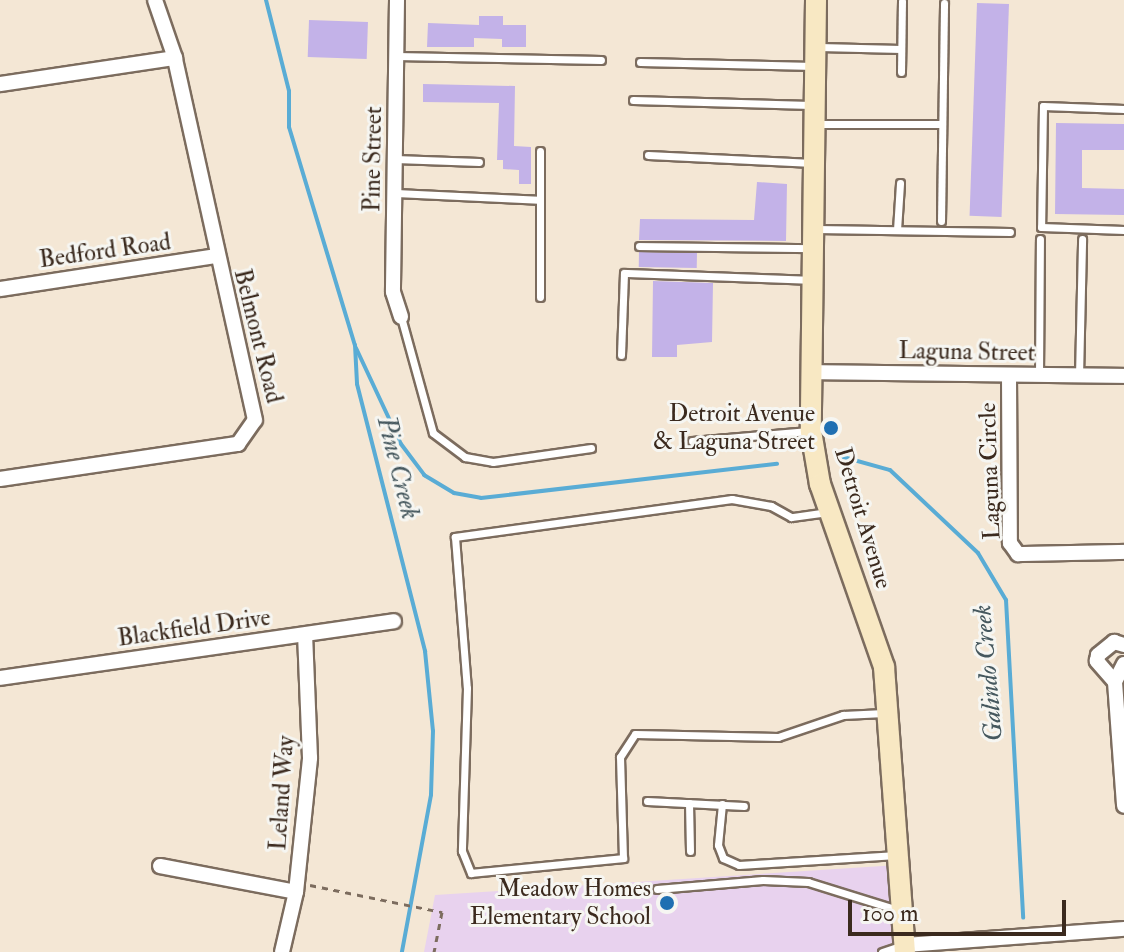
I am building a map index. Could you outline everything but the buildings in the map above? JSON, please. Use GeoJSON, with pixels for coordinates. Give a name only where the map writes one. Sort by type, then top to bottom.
{"type":"FeatureCollection","features":[{"type":"Feature","properties":{"kind":"street","name":"Belmont Road"},"geometry":{"type":"LineString","coordinates":[[0,479],[238,444],[255,420],[242,346],[216,256],[175,58],[155,0]]}},
{"type":"Feature","properties":{"kind":"street","name":"Pine Street"},"geometry":{"type":"LineString","coordinates":[[397,0],[393,292],[401,317]]}},
{"type":"Feature","properties":{"kind":"street","name":"Detroit Avenue"},"geometry":{"type":"LineString","coordinates":[[816,0],[809,372],[811,431],[830,512],[884,667],[905,949]]}},
{"type":"Feature","properties":{"kind":"street"},"geometry":{"type":"LineString","coordinates":[[0,84],[175,58]]}},
{"type":"Feature","properties":{"kind":"street","name":"Bedford Road"},"geometry":{"type":"LineString","coordinates":[[0,289],[216,256]]}},
{"type":"Feature","properties":{"kind":"street","name":"Laguna Street"},"geometry":{"type":"LineString","coordinates":[[809,372],[1124,376]]}},
{"type":"Feature","properties":{"kind":"street","name":"Laguna Circle"},"geometry":{"type":"LineString","coordinates":[[1009,375],[1010,543],[1018,554],[1124,552]]}},
{"type":"Feature","properties":{"kind":"street","name":"Blackfield Drive"},"geometry":{"type":"LineString","coordinates":[[0,678],[394,621]]}},
{"type":"Feature","properties":{"kind":"street","name":"Leland Way"},"geometry":{"type":"LineString","coordinates":[[282,952],[296,892],[310,758],[305,635]]}},
{"type":"Feature","properties":{"kind":"street"},"geometry":{"type":"LineString","coordinates":[[1115,682],[1097,661],[1098,655],[1114,642],[1124,645]]}},
{"type":"Feature","properties":{"kind":"street"},"geometry":{"type":"LineString","coordinates":[[1124,664],[1115,682],[1124,806]]}},
{"type":"Feature","properties":{"kind":"street"},"geometry":{"type":"LineString","coordinates":[[160,866],[296,892]]}},
{"type":"Feature","properties":{"kind":"street"},"geometry":{"type":"LineString","coordinates":[[905,949],[1124,929]]}},
{"type":"Feature","properties":{"kind":"lane"},"geometry":{"type":"LineString","coordinates":[[901,72],[902,1]]}},
{"type":"Feature","properties":{"kind":"lane"},"geometry":{"type":"LineString","coordinates":[[941,221],[944,3]]}},
{"type":"Feature","properties":{"kind":"lane"},"geometry":{"type":"LineString","coordinates":[[640,62],[815,56],[901,49]]}},
{"type":"Feature","properties":{"kind":"lane"},"geometry":{"type":"LineString","coordinates":[[396,56],[601,60]]}},
{"type":"Feature","properties":{"kind":"lane"},"geometry":{"type":"LineString","coordinates":[[633,100],[942,124]]}},
{"type":"Feature","properties":{"kind":"lane"},"geometry":{"type":"LineString","coordinates":[[1124,109],[1043,106],[1041,227],[1124,230]]}},
{"type":"Feature","properties":{"kind":"lane"},"geometry":{"type":"LineString","coordinates":[[540,151],[540,297]]}},
{"type":"Feature","properties":{"kind":"lane"},"geometry":{"type":"LineString","coordinates":[[648,155],[813,163]]}},
{"type":"Feature","properties":{"kind":"lane"},"geometry":{"type":"LineString","coordinates":[[395,159],[479,162]]}},
{"type":"Feature","properties":{"kind":"lane"},"geometry":{"type":"LineString","coordinates":[[897,230],[900,183]]}},
{"type":"Feature","properties":{"kind":"lane"},"geometry":{"type":"LineString","coordinates":[[394,193],[540,200]]}},
{"type":"Feature","properties":{"kind":"lane"},"geometry":{"type":"LineString","coordinates":[[639,246],[812,238],[897,230],[1010,232]]}},
{"type":"Feature","properties":{"kind":"lane"},"geometry":{"type":"LineString","coordinates":[[1039,376],[1040,239]]}},
{"type":"Feature","properties":{"kind":"lane"},"geometry":{"type":"LineString","coordinates":[[1079,376],[1082,239]]}},
{"type":"Feature","properties":{"kind":"lane"},"geometry":{"type":"LineString","coordinates":[[621,355],[624,273],[811,280]]}},
{"type":"Feature","properties":{"kind":"lane"},"geometry":{"type":"LineString","coordinates":[[401,317],[433,433],[465,457],[493,462],[591,448]]}},
{"type":"Feature","properties":{"kind":"lane"},"geometry":{"type":"LineString","coordinates":[[692,441],[811,431]]}},
{"type":"Feature","properties":{"kind":"lane"},"geometry":{"type":"LineString","coordinates":[[830,512],[791,517],[771,506],[732,499],[455,537],[467,688],[462,851],[471,873],[623,858],[620,757],[635,734],[778,737],[843,715],[887,713]]}},
{"type":"Feature","properties":{"kind":"lane"},"geometry":{"type":"LineString","coordinates":[[647,801],[744,806]]}},
{"type":"Feature","properties":{"kind":"lane"},"geometry":{"type":"LineString","coordinates":[[689,803],[690,851]]}},
{"type":"Feature","properties":{"kind":"lane"},"geometry":{"type":"LineString","coordinates":[[722,804],[718,845],[723,858],[739,865],[897,855]]}},
{"type":"Feature","properties":{"kind":"lane"},"geometry":{"type":"LineString","coordinates":[[657,889],[763,880],[808,882],[903,912]]}},
{"type":"Feature","properties":{"kind":"lane"},"geometry":{"type":"LineString","coordinates":[[882,952],[905,949]]}},
{"type":"Feature","properties":{"kind":"path"},"geometry":{"type":"LineString","coordinates":[[296,892],[310,885],[442,912],[434,952]]}},
{"type":"Feature","properties":{"kind":"shaded area","name":"Meadow Homes Elementary School"},"geometry":{"type":"Polygon","coordinates":[[[898,865],[905,952],[424,952],[435,895],[898,865]]]}},
{"type":"Feature","properties":{"kind":"waterway","name":"Pine Creek"},"geometry":{"type":"LineString","coordinates":[[266,0],[289,91],[289,127],[355,345],[357,384],[425,651],[433,731],[431,795],[402,952]]}},
{"type":"Feature","properties":{"kind":"waterway","name":"Galindo Creek"},"geometry":{"type":"LineString","coordinates":[[356,348],[401,444],[424,475],[454,493],[481,498],[777,464]]}},
{"type":"Feature","properties":{"kind":"waterway","name":"Galindo Creek"},"geometry":{"type":"LineString","coordinates":[[843,457],[890,470],[978,553],[1006,600],[1023,918]]}},
{"type":"Feature","properties":{"kind":"place","name":"Detroit Avenue & Laguna Street"},"geometry":{"type":"Point","coordinates":[831,428]}},
{"type":"Feature","properties":{"kind":"place","name":"Meadow Homes Elementary School"},"geometry":{"type":"Point","coordinates":[667,903]}}]}
